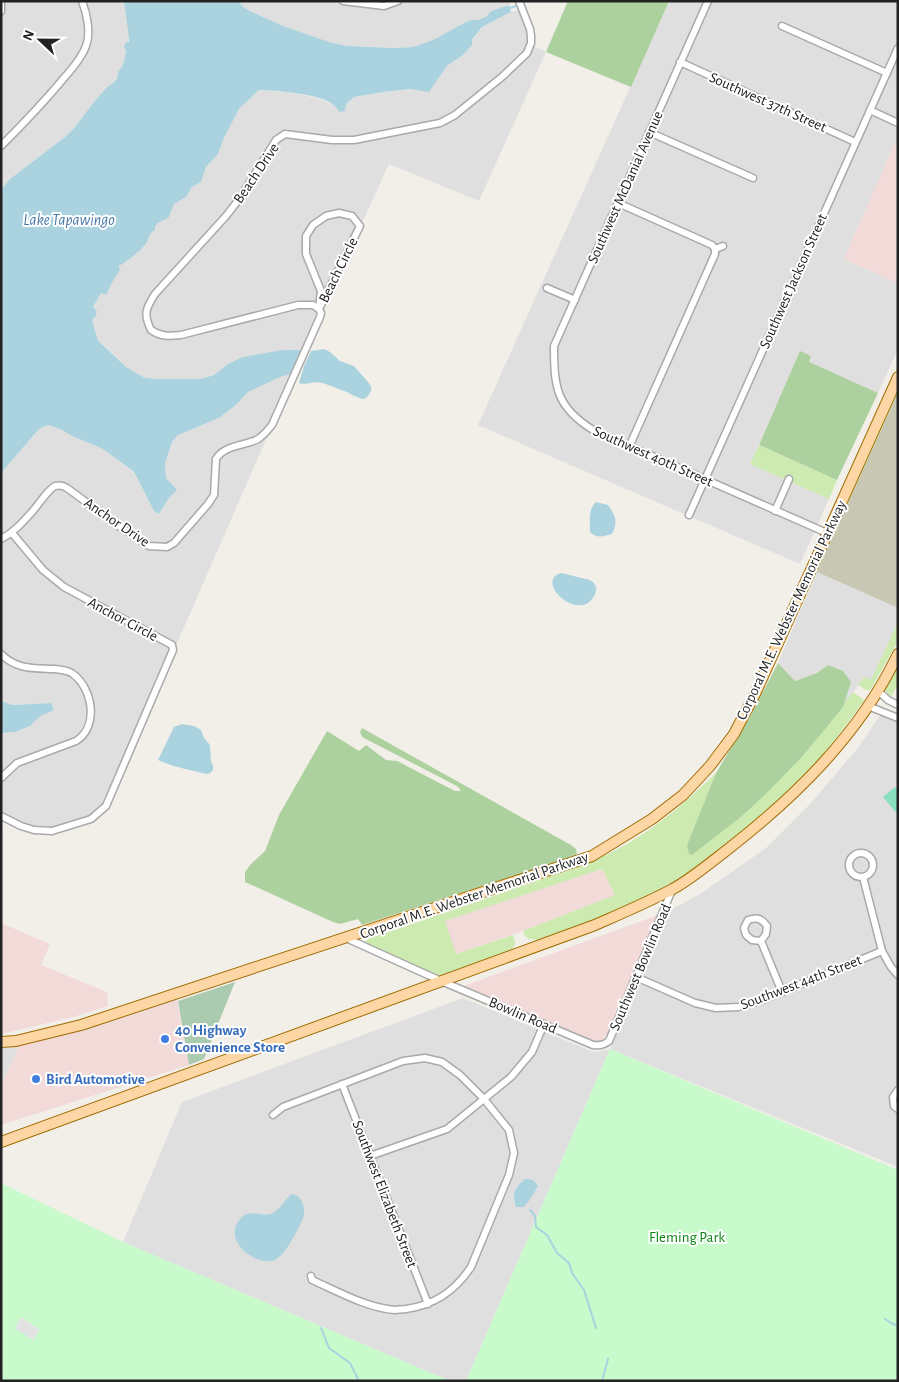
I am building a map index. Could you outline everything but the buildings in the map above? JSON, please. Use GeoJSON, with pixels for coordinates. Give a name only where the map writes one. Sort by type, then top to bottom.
{"type":"FeatureCollection","features":[{"type":"Feature","properties":{"kind":"main road","name":"Corporal M.E. Webster Memorial Parkway"},"geometry":{"type":"LineString","coordinates":[[1,1042],[16,1041],[81,1024],[592,856],[652,819],[683,795],[710,766],[734,734],[755,694],[898,377]]}},
{"type":"Feature","properties":{"kind":"main road"},"geometry":{"type":"LineString","coordinates":[[1,1142],[595,925],[672,890],[736,844],[806,782],[868,706],[898,654]]}},
{"type":"Feature","properties":{"kind":"street"},"geometry":{"type":"LineString","coordinates":[[1,146],[43,104],[72,69],[86,48],[88,32],[86,9],[82,1]]}},
{"type":"Feature","properties":{"kind":"street"},"geometry":{"type":"LineString","coordinates":[[343,1],[384,6],[398,1]]}},
{"type":"Feature","properties":{"kind":"street","name":"Beach Drive"},"geometry":{"type":"LineString","coordinates":[[319,309],[313,305],[298,305],[181,335],[170,336],[151,330],[146,317],[146,308],[155,294],[226,216],[240,198],[276,140],[285,134],[332,140],[354,140],[440,123],[455,115],[503,76],[527,53],[531,36],[530,29],[519,1]]}},
{"type":"Feature","properties":{"kind":"street","name":"Southwest McDanial Avenue"},"geometry":{"type":"LineString","coordinates":[[554,376],[554,346],[708,1]]}},
{"type":"Feature","properties":{"kind":"street"},"geometry":{"type":"LineString","coordinates":[[1,3],[1,11]]}},
{"type":"Feature","properties":{"kind":"street"},"geometry":{"type":"LineString","coordinates":[[782,26],[886,73]]}},
{"type":"Feature","properties":{"kind":"street","name":"Southwest Jackson Street"},"geometry":{"type":"LineString","coordinates":[[688,515],[898,48]]}},
{"type":"Feature","properties":{"kind":"street","name":"Southwest 37th Street"},"geometry":{"type":"LineString","coordinates":[[680,62],[855,142]]}},
{"type":"Feature","properties":{"kind":"street"},"geometry":{"type":"LineString","coordinates":[[870,110],[898,123]]}},
{"type":"Feature","properties":{"kind":"street"},"geometry":{"type":"LineString","coordinates":[[649,132],[753,178]]}},
{"type":"Feature","properties":{"kind":"street"},"geometry":{"type":"LineString","coordinates":[[618,203],[712,245],[715,249],[715,254],[628,447]]}},
{"type":"Feature","properties":{"kind":"street","name":"Beach Circle"},"geometry":{"type":"LineString","coordinates":[[339,213],[352,216],[360,226],[319,309],[321,290],[306,254],[306,236],[313,225],[326,216],[339,213]]}},
{"type":"Feature","properties":{"kind":"street"},"geometry":{"type":"LineString","coordinates":[[715,249],[723,246]]}},
{"type":"Feature","properties":{"kind":"street"},"geometry":{"type":"LineString","coordinates":[[547,288],[575,300]]}},
{"type":"Feature","properties":{"kind":"street","name":"Anchor Drive"},"geometry":{"type":"LineString","coordinates":[[1,540],[12,533],[31,514],[55,486],[61,486],[67,488],[149,546],[167,547],[174,543],[214,495],[216,459],[218,455],[224,450],[257,439],[272,425],[320,317],[321,312],[319,309]]}},
{"type":"Feature","properties":{"kind":"street","name":"Southwest 40th Street"},"geometry":{"type":"LineString","coordinates":[[554,376],[559,393],[566,406],[574,416],[593,430],[827,533]]}},
{"type":"Feature","properties":{"kind":"street"},"geometry":{"type":"LineString","coordinates":[[775,510],[788,480]]}},
{"type":"Feature","properties":{"kind":"street","name":"Anchor Circle"},"geometry":{"type":"LineString","coordinates":[[1,816],[34,830],[52,831],[91,819],[97,815],[106,806],[174,650],[172,645],[64,587],[43,570],[12,533]]}},
{"type":"Feature","properties":{"kind":"street"},"geometry":{"type":"LineString","coordinates":[[1,654],[9,661],[24,667],[65,670],[73,674],[80,680],[86,691],[91,709],[91,719],[85,732],[76,741],[17,763],[1,778]]}},
{"type":"Feature","properties":{"kind":"street"},"geometry":{"type":"LineString","coordinates":[[878,690],[888,700],[898,705]]}},
{"type":"Feature","properties":{"kind":"street"},"geometry":{"type":"LineString","coordinates":[[868,706],[898,718]]}},
{"type":"Feature","properties":{"kind":"street"},"geometry":{"type":"LineString","coordinates":[[864,877],[882,951],[898,975]]}},
{"type":"Feature","properties":{"kind":"street","name":"Southwest Bowlin Road"},"geometry":{"type":"LineString","coordinates":[[605,1044],[609,1041],[672,890]]}},
{"type":"Feature","properties":{"kind":"street","name":"Bowlin Road"},"geometry":{"type":"LineString","coordinates":[[346,938],[441,981],[593,1045],[605,1044]]}},
{"type":"Feature","properties":{"kind":"street"},"geometry":{"type":"LineString","coordinates":[[761,941],[782,992]]}},
{"type":"Feature","properties":{"kind":"street","name":"Southwest 44th Street"},"geometry":{"type":"LineString","coordinates":[[636,977],[686,999],[716,1008],[748,1005],[882,951]]}},
{"type":"Feature","properties":{"kind":"street"},"geometry":{"type":"LineString","coordinates":[[370,1156],[447,1128],[511,1077],[532,1052],[544,1024]]}},
{"type":"Feature","properties":{"kind":"street"},"geometry":{"type":"LineString","coordinates":[[273,1115],[283,1107],[403,1061],[425,1058],[442,1062],[460,1075],[484,1099],[509,1130],[514,1153],[509,1174],[471,1267],[463,1279],[442,1298],[420,1307],[395,1310],[367,1304],[312,1280],[311,1276]]}},
{"type":"Feature","properties":{"kind":"street","name":"Southwest Elizabeth Street"},"geometry":{"type":"LineString","coordinates":[[342,1084],[428,1304]]}},
{"type":"Feature","properties":{"kind":"street"},"geometry":{"type":"LineString","coordinates":[[898,1090],[893,1097],[894,1106],[898,1108]]}},
{"type":"Feature","properties":{"kind":"shaded area"},"geometry":{"type":"Polygon","coordinates":[[[1,1],[124,1],[130,38],[125,48],[123,65],[118,72],[117,79],[108,86],[65,137],[10,179],[1,190],[1,1]]]}},
{"type":"Feature","properties":{"kind":"shaded area"},"geometry":{"type":"Polygon","coordinates":[[[239,1],[512,1],[509,5],[491,11],[486,17],[466,22],[433,40],[413,47],[394,48],[347,46],[329,42],[283,26],[250,11],[242,6],[239,1]]]}},
{"type":"Feature","properties":{"kind":"shaded area"},"geometry":{"type":"Polygon","coordinates":[[[669,1],[898,1],[898,137],[844,259],[898,283],[898,349],[878,393],[808,362],[811,356],[800,352],[750,464],[829,499],[800,564],[478,425],[669,1]]]}},
{"type":"Feature","properties":{"kind":"shaded area"},"geometry":{"type":"Polygon","coordinates":[[[522,9],[530,29],[530,45],[546,52],[479,201],[389,164],[306,349],[283,350],[228,364],[214,375],[200,379],[157,379],[145,378],[126,367],[98,341],[92,320],[96,316],[97,311],[93,307],[101,293],[106,294],[120,270],[119,266],[153,231],[157,224],[172,211],[174,204],[186,197],[192,187],[201,182],[206,167],[218,154],[239,109],[259,90],[295,93],[320,99],[336,106],[346,104],[354,97],[383,92],[410,89],[429,92],[447,66],[463,55],[482,27],[511,12],[522,9]]]}},
{"type":"Feature","properties":{"kind":"shaded area"},"geometry":{"type":"Polygon","coordinates":[[[898,138],[898,283],[844,259],[898,138]]]}},
{"type":"Feature","properties":{"kind":"shaded area"},"geometry":{"type":"Polygon","coordinates":[[[295,373],[106,806],[97,815],[52,831],[34,830],[1,816],[1,733],[15,732],[30,726],[51,703],[12,705],[1,701],[1,473],[39,429],[48,425],[103,449],[134,473],[154,511],[159,514],[176,490],[166,478],[165,464],[172,442],[178,435],[219,418],[236,405],[248,392],[295,373]]]}},
{"type":"Feature","properties":{"kind":"shaded area"},"geometry":{"type":"Polygon","coordinates":[[[898,393],[898,608],[817,572],[898,393]]]}},
{"type":"Feature","properties":{"kind":"shaded area"},"geometry":{"type":"Polygon","coordinates":[[[817,572],[898,608],[898,622],[871,681],[864,677],[843,707],[846,696],[828,665],[817,673],[795,681],[778,663],[817,572]]]}},
{"type":"Feature","properties":{"kind":"shaded area"},"geometry":{"type":"Polygon","coordinates":[[[881,714],[898,721],[898,1167],[610,1049],[668,911],[700,894],[766,848],[812,802],[857,749],[881,714]]]}},
{"type":"Feature","properties":{"kind":"shaded area"},"geometry":{"type":"Polygon","coordinates":[[[603,869],[616,895],[523,931],[456,954],[444,921],[603,869]]]}},
{"type":"Feature","properties":{"kind":"shaded area"},"geometry":{"type":"Polygon","coordinates":[[[658,915],[610,1030],[602,1041],[593,1042],[461,987],[658,915]]]}},
{"type":"Feature","properties":{"kind":"shaded area"},"geometry":{"type":"Polygon","coordinates":[[[1,923],[50,944],[41,965],[107,992],[108,1006],[73,1017],[1,1034],[1,923]]]}},
{"type":"Feature","properties":{"kind":"shaded area"},"geometry":{"type":"Polygon","coordinates":[[[463,998],[591,1051],[597,1052],[610,1049],[466,1381],[450,1381],[123,1242],[182,1102],[463,998]]]}},
{"type":"Feature","properties":{"kind":"shaded area"},"geometry":{"type":"Polygon","coordinates":[[[177,999],[189,1065],[1,1125],[1,1087],[20,1044],[111,1020],[177,999]]]}},
{"type":"Feature","properties":{"kind":"shaded area"},"geometry":{"type":"Polygon","coordinates":[[[20,1044],[1,1087],[1,1047],[20,1044]]]}},
{"type":"Feature","properties":{"kind":"shaded area"},"geometry":{"type":"Polygon","coordinates":[[[21,1317],[40,1330],[33,1340],[15,1328],[21,1317]]]}},
{"type":"Feature","properties":{"kind":"green space"},"geometry":{"type":"Polygon","coordinates":[[[568,1],[669,1],[631,87],[546,52],[568,1]]]}},
{"type":"Feature","properties":{"kind":"green space"},"geometry":{"type":"Polygon","coordinates":[[[800,351],[811,356],[809,362],[878,393],[837,480],[759,445],[800,351]]]}},
{"type":"Feature","properties":{"kind":"green space"},"geometry":{"type":"Polygon","coordinates":[[[898,391],[898,393],[817,572],[896,392],[898,391]]]}},
{"type":"Feature","properties":{"kind":"green space"},"geometry":{"type":"Polygon","coordinates":[[[759,445],[837,480],[829,499],[750,464],[759,445]]]}},
{"type":"Feature","properties":{"kind":"green space"},"geometry":{"type":"Polygon","coordinates":[[[898,622],[898,641],[872,687],[870,690],[866,690],[858,685],[864,677],[871,680],[898,622]]]}},
{"type":"Feature","properties":{"kind":"green space"},"geometry":{"type":"Polygon","coordinates":[[[778,663],[795,681],[817,673],[828,665],[843,671],[851,682],[843,707],[802,757],[765,795],[742,816],[692,855],[689,854],[687,845],[716,773],[751,715],[778,663]]]}},
{"type":"Feature","properties":{"kind":"green space"},"geometry":{"type":"Polygon","coordinates":[[[898,665],[898,684],[891,697],[885,691],[885,688],[898,665]]]}},
{"type":"Feature","properties":{"kind":"green space"},"geometry":{"type":"Polygon","coordinates":[[[853,692],[864,700],[863,702],[814,766],[765,815],[694,869],[670,884],[593,921],[539,940],[529,939],[523,931],[615,895],[602,869],[445,921],[456,954],[513,935],[515,943],[506,953],[445,975],[436,975],[365,944],[367,939],[567,870],[612,852],[660,822],[716,773],[687,845],[742,816],[765,795],[802,757],[853,692]]]}},
{"type":"Feature","properties":{"kind":"green space"},"geometry":{"type":"Polygon","coordinates":[[[362,728],[571,845],[576,849],[577,853],[575,856],[362,925],[358,919],[340,924],[333,922],[245,882],[245,872],[265,851],[279,815],[327,731],[359,751],[366,745],[386,760],[397,761],[455,791],[461,791],[457,786],[362,737],[360,732],[362,728]]]}},
{"type":"Feature","properties":{"kind":"green space"},"geometry":{"type":"Polygon","coordinates":[[[895,787],[898,791],[898,815],[883,797],[895,787]]]}},
{"type":"Feature","properties":{"kind":"green space"},"geometry":{"type":"Polygon","coordinates":[[[235,982],[204,1059],[189,1065],[178,1001],[235,982]]]}},
{"type":"Feature","properties":{"kind":"green space","name":"Fleming Park"},"geometry":{"type":"Polygon","coordinates":[[[610,1049],[898,1170],[898,1381],[466,1381],[610,1049]]]}},
{"type":"Feature","properties":{"kind":"green space"},"geometry":{"type":"Polygon","coordinates":[[[1,1183],[123,1242],[450,1381],[1,1381],[1,1183]]]}},
{"type":"Feature","properties":{"kind":"water","name":"Lake Tapawingo"},"geometry":{"type":"Polygon","coordinates":[[[124,1],[239,1],[242,6],[250,11],[283,26],[329,42],[347,46],[394,48],[413,47],[433,40],[466,22],[486,17],[491,11],[509,5],[511,12],[482,27],[472,40],[472,45],[463,55],[447,66],[429,92],[410,89],[354,97],[346,104],[345,111],[339,112],[335,106],[310,95],[259,90],[239,109],[218,154],[206,167],[201,182],[192,187],[186,197],[174,204],[169,217],[157,223],[155,231],[153,231],[145,245],[119,266],[120,270],[106,295],[101,293],[93,307],[97,311],[96,316],[92,320],[98,341],[126,367],[145,378],[200,379],[214,375],[228,364],[243,357],[283,350],[301,350],[292,373],[248,392],[236,405],[219,418],[178,435],[172,442],[165,464],[166,478],[177,490],[169,498],[159,514],[154,511],[134,472],[103,449],[48,425],[39,429],[1,473],[1,190],[10,179],[65,137],[108,86],[117,79],[118,72],[123,65],[126,51],[124,47],[126,42],[129,42],[124,1]]]}},
{"type":"Feature","properties":{"kind":"water"},"geometry":{"type":"Polygon","coordinates":[[[324,349],[340,361],[354,366],[371,386],[368,396],[364,399],[319,382],[299,383],[311,351],[324,349]]]}},
{"type":"Feature","properties":{"kind":"water"},"geometry":{"type":"Polygon","coordinates":[[[596,502],[608,505],[613,512],[615,526],[612,534],[598,536],[590,532],[591,512],[596,502]]]}},
{"type":"Feature","properties":{"kind":"water"},"geometry":{"type":"Polygon","coordinates":[[[561,573],[590,580],[596,586],[596,592],[588,603],[580,605],[571,604],[556,592],[553,584],[554,578],[561,573]]]}},
{"type":"Feature","properties":{"kind":"water"},"geometry":{"type":"Polygon","coordinates":[[[1,701],[12,705],[51,703],[54,710],[39,717],[30,726],[15,732],[1,733],[1,701]]]}},
{"type":"Feature","properties":{"kind":"water"},"geometry":{"type":"Polygon","coordinates":[[[182,724],[194,726],[201,730],[204,738],[210,745],[213,770],[210,773],[207,774],[170,765],[158,760],[174,727],[182,724]]]}},
{"type":"Feature","properties":{"kind":"water"},"geometry":{"type":"Polygon","coordinates":[[[525,1179],[533,1180],[538,1186],[524,1207],[516,1207],[515,1192],[525,1179]]]}},
{"type":"Feature","properties":{"kind":"water"},"geometry":{"type":"Polygon","coordinates":[[[292,1194],[302,1202],[304,1216],[286,1250],[278,1258],[271,1261],[253,1257],[244,1251],[238,1244],[235,1235],[236,1226],[243,1216],[250,1213],[265,1215],[273,1213],[292,1194]]]}},
{"type":"Feature","properties":{"kind":"waterway"},"geometry":{"type":"LineString","coordinates":[[510,8],[516,6]]}},
{"type":"Feature","properties":{"kind":"waterway"},"geometry":{"type":"LineString","coordinates":[[530,1210],[535,1216],[536,1227],[547,1235],[557,1253],[569,1263],[572,1273],[584,1290],[596,1328]]}},
{"type":"Feature","properties":{"kind":"waterway"},"geometry":{"type":"LineString","coordinates":[[885,1319],[898,1326]]}},
{"type":"Feature","properties":{"kind":"waterway"},"geometry":{"type":"LineString","coordinates":[[321,1328],[329,1348],[350,1363],[359,1381]]}},
{"type":"Feature","properties":{"kind":"waterway"},"geometry":{"type":"LineString","coordinates":[[602,1381],[608,1359]]}},
{"type":"Feature","properties":{"kind":"place","name":"40 Highway Convenience Store"},"geometry":{"type":"Point","coordinates":[165,1039]}},
{"type":"Feature","properties":{"kind":"place","name":"Bird Automotive"},"geometry":{"type":"Point","coordinates":[36,1079]}}]}
